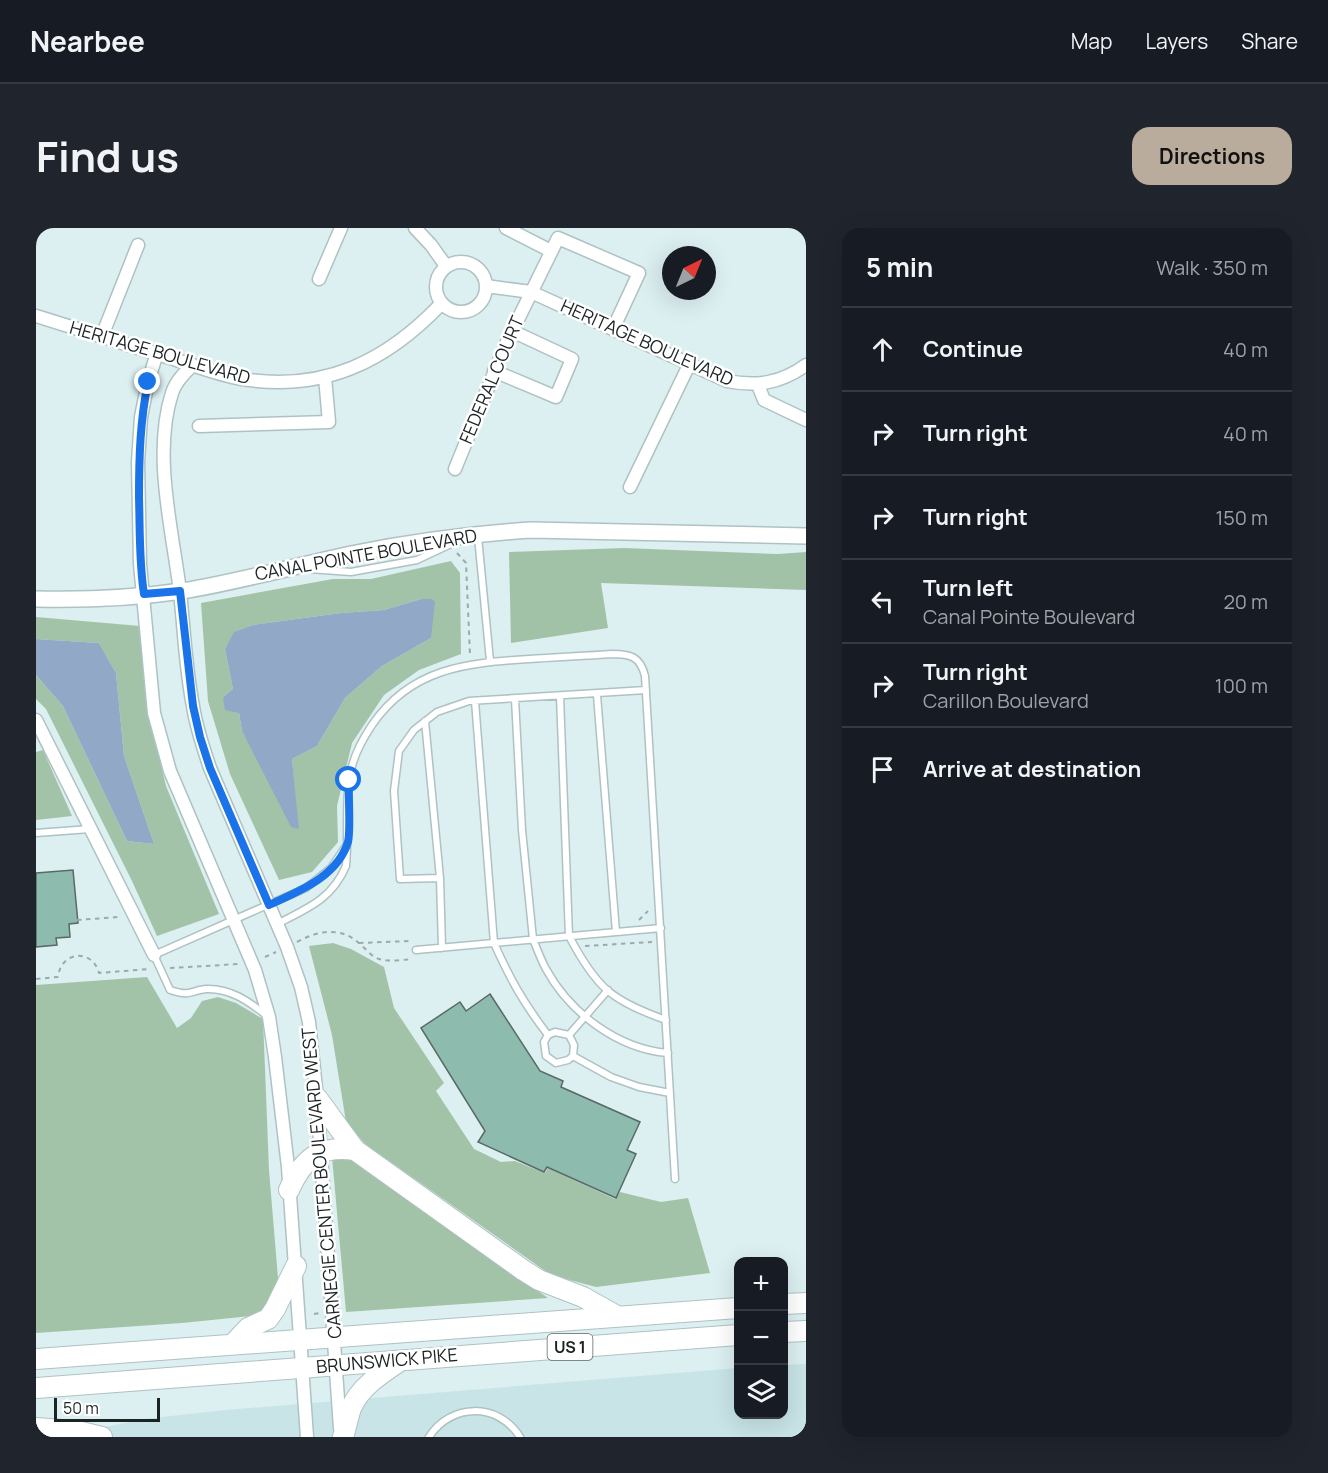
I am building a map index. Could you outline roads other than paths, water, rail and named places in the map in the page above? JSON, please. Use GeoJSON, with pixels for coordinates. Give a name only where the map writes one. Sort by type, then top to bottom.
{"type":"FeatureCollection","features":[{"type":"Feature","properties":{"kind":"highway"},"geometry":{"type":"LineString","coordinates":[[317,1098],[355,1149],[523,1270],[539,1280],[583,1297],[617,1316]]}},
{"type":"Feature","properties":{"kind":"highway"},"geometry":{"type":"LineString","coordinates":[[289,1190],[305,1163],[320,1152],[334,1148],[355,1149]]}},
{"type":"Feature","properties":{"kind":"highway"},"geometry":{"type":"LineString","coordinates":[[233,1344],[248,1328],[268,1319],[296,1266]]}},
{"type":"Feature","properties":{"kind":"highway"},"geometry":{"type":"LineString","coordinates":[[788,1304],[806,1303]]}},
{"type":"Feature","properties":{"kind":"highway","name":"BRUNSWICK PIKE"},"geometry":{"type":"LineString","coordinates":[[36,1359],[300,1338],[734,1308]]}},
{"type":"Feature","properties":{"kind":"highway"},"geometry":{"type":"LineString","coordinates":[[788,1332],[806,1331]]}},
{"type":"Feature","properties":{"kind":"highway","name":"BRUNSWICK PIKE"},"geometry":{"type":"LineString","coordinates":[[36,1388],[734,1335]]}},
{"type":"Feature","properties":{"kind":"highway"},"geometry":{"type":"LineString","coordinates":[[342,1437],[351,1408],[360,1394],[380,1375],[402,1360]]}},
{"type":"Feature","properties":{"kind":"highway"},"geometry":{"type":"LineString","coordinates":[[36,1428],[77,1431],[102,1437]]}},
{"type":"Feature","properties":{"kind":"street"},"geometry":{"type":"LineString","coordinates":[[319,279],[341,228]]}},
{"type":"Feature","properties":{"kind":"street"},"geometry":{"type":"LineString","coordinates":[[415,228],[446,266]]}},
{"type":"Feature","properties":{"kind":"street"},"geometry":{"type":"LineString","coordinates":[[506,228],[551,251],[558,238],[639,273],[613,329]]}},
{"type":"Feature","properties":{"kind":"street"},"geometry":{"type":"LineString","coordinates":[[102,336],[138,245]]}},
{"type":"Feature","properties":{"kind":"street","name":"FEDERAL COURT"},"geometry":{"type":"LineString","coordinates":[[455,469],[494,371],[551,251]]}},
{"type":"Feature","properties":{"kind":"street"},"geometry":{"type":"LineString","coordinates":[[461,261],[480,269],[485,277],[486,286],[483,301],[468,312],[458,313],[448,309],[436,293],[436,283],[440,273],[446,266],[461,261]]}},
{"type":"Feature","properties":{"kind":"street","name":"HERITAGE BOULEVARD"},"geometry":{"type":"LineString","coordinates":[[486,286],[531,292],[727,381],[744,385],[774,382],[806,365]]}},
{"type":"Feature","properties":{"kind":"street","name":"HERITAGE BOULEVARD"},"geometry":{"type":"LineString","coordinates":[[36,316],[235,378],[271,382],[325,377],[356,367],[400,343],[442,303]]}},
{"type":"Feature","properties":{"kind":"street"},"geometry":{"type":"LineString","coordinates":[[494,371],[556,397],[572,359],[512,331]]}},
{"type":"Feature","properties":{"kind":"street","name":"CARNEGIE CENTER BOULEVARD WEST"},"geometry":{"type":"LineString","coordinates":[[157,354],[148,382],[141,417],[138,462],[140,564],[154,713],[170,771],[255,970],[268,1017],[289,1190],[307,1437]]}},
{"type":"Feature","properties":{"kind":"street","name":"CARNEGIE CENTER BOULEVARD WEST"},"geometry":{"type":"LineString","coordinates":[[193,365],[180,378],[171,395],[164,458],[165,492],[180,591],[193,706],[210,768],[302,987],[309,1022],[317,1098],[342,1437]]}},
{"type":"Feature","properties":{"kind":"street"},"geometry":{"type":"LineString","coordinates":[[630,487],[689,365]]}},
{"type":"Feature","properties":{"kind":"street"},"geometry":{"type":"LineString","coordinates":[[199,426],[329,423],[325,377]]}},
{"type":"Feature","properties":{"kind":"street"},"geometry":{"type":"LineString","coordinates":[[758,385],[764,400],[806,420]]}},
{"type":"Feature","properties":{"kind":"street","name":"CANAL POINTE BOULEVARD"},"geometry":{"type":"LineString","coordinates":[[36,599],[103,598],[180,591],[405,544],[531,530],[806,536]]}},
{"type":"Feature","properties":{"kind":"street"},"geometry":{"type":"LineString","coordinates":[[36,720],[40,737],[90,829],[154,956]]}},
{"type":"Feature","properties":{"kind":"lane"},"geometry":{"type":"LineString","coordinates":[[288,568],[351,572],[417,560],[473,535],[490,661]]}},
{"type":"Feature","properties":{"kind":"lane"},"geometry":{"type":"LineString","coordinates":[[277,924],[314,904],[335,887],[346,866],[349,780],[358,750],[382,711],[400,693],[431,675],[469,664],[624,654],[635,658],[642,666],[646,690],[662,928],[675,1179]]}},
{"type":"Feature","properties":{"kind":"lane"},"geometry":{"type":"LineString","coordinates":[[440,878],[400,879],[394,791],[399,751],[414,730],[437,712],[475,701],[646,690]]}},
{"type":"Feature","properties":{"kind":"lane"},"geometry":{"type":"LineString","coordinates":[[597,694],[616,929]]}},
{"type":"Feature","properties":{"kind":"lane"},"geometry":{"type":"LineString","coordinates":[[560,696],[570,936],[580,957],[608,990],[645,1013],[666,1020]]}},
{"type":"Feature","properties":{"kind":"lane"},"geometry":{"type":"LineString","coordinates":[[515,699],[522,830],[533,939],[546,969],[565,997],[585,1017],[613,1036],[649,1052],[668,1053]]}},
{"type":"Feature","properties":{"kind":"lane"},"geometry":{"type":"LineString","coordinates":[[475,701],[494,943],[510,980],[528,1010],[548,1035]]}},
{"type":"Feature","properties":{"kind":"lane"},"geometry":{"type":"LineString","coordinates":[[425,721],[440,878],[442,948]]}},
{"type":"Feature","properties":{"kind":"lane"},"geometry":{"type":"LineString","coordinates":[[36,833],[90,829]]}},
{"type":"Feature","properties":{"kind":"lane"},"geometry":{"type":"LineString","coordinates":[[268,1017],[235,994],[221,990],[205,989],[185,995],[170,990],[154,956],[306,888],[321,878],[339,858],[348,841]]}},
{"type":"Feature","properties":{"kind":"lane"},"geometry":{"type":"LineString","coordinates":[[416,950],[570,936],[616,929],[662,928]]}},
{"type":"Feature","properties":{"kind":"lane"},"geometry":{"type":"LineString","coordinates":[[569,1035],[608,990]]}},
{"type":"Feature","properties":{"kind":"lane"},"geometry":{"type":"LineString","coordinates":[[555,1032],[565,1032],[569,1035],[574,1045],[573,1056],[561,1063],[550,1060],[543,1048],[548,1035],[555,1032]]}},
{"type":"Feature","properties":{"kind":"lane"},"geometry":{"type":"LineString","coordinates":[[573,1056],[611,1077],[639,1088],[670,1093]]}},
{"type":"Feature","properties":{"kind":"lane"},"geometry":{"type":"LineString","coordinates":[[429,1437],[443,1421],[461,1412],[472,1410],[495,1414],[507,1421],[520,1437]]}},
{"type":"Feature","properties":{"kind":"water"},"geometry":{"type":"Polygon","coordinates":[[[421,599],[432,599],[435,602],[431,638],[382,666],[345,698],[317,746],[292,759],[299,829],[291,827],[242,731],[239,713],[225,710],[223,697],[233,689],[225,649],[234,632],[253,625],[341,613],[384,610],[421,599]]]}},
{"type":"Feature","properties":{"kind":"water"},"geometry":{"type":"Polygon","coordinates":[[[36,639],[99,643],[116,673],[124,756],[154,844],[127,841],[63,706],[36,675],[36,639]]]}}]}
